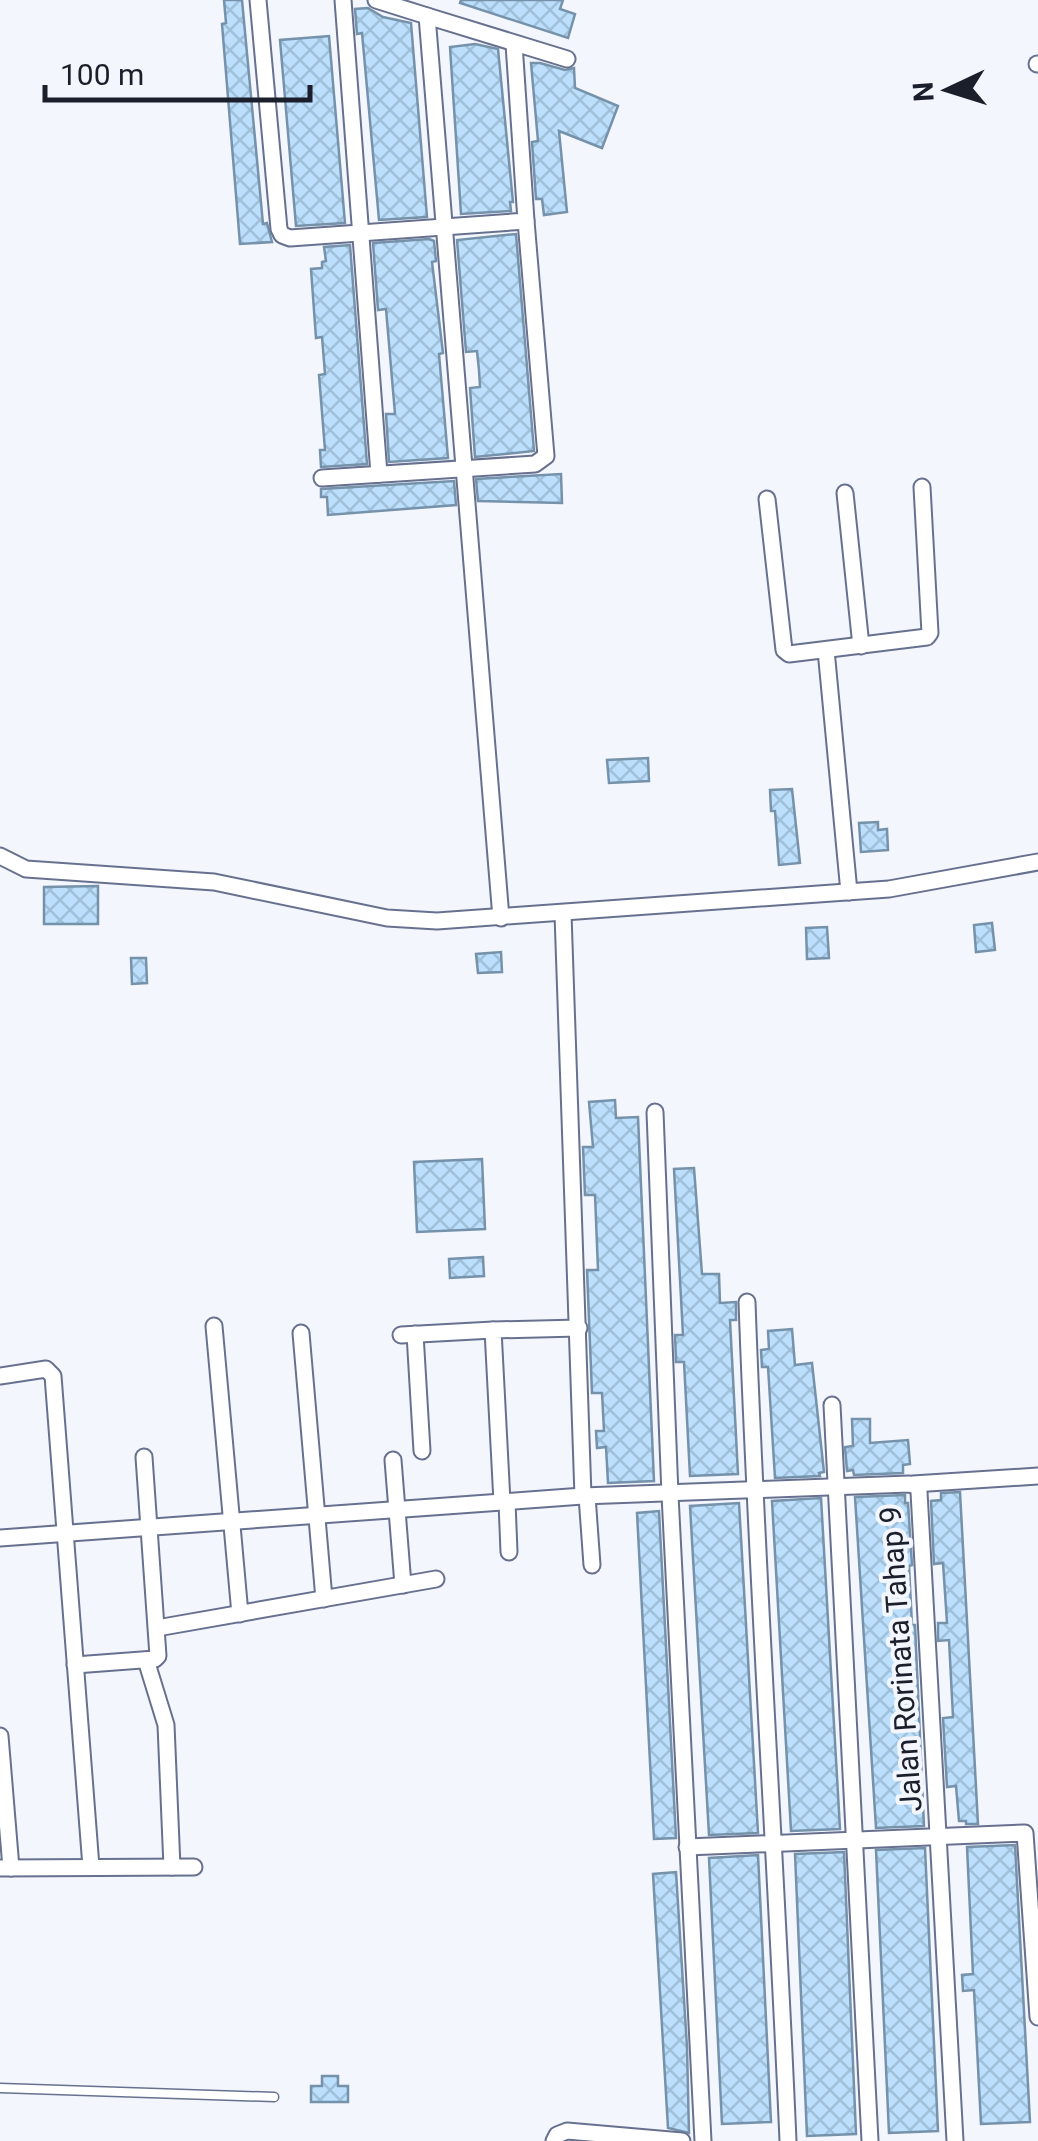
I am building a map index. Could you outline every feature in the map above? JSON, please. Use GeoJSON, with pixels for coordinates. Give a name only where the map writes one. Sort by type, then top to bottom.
{"type":"FeatureCollection","features":[{"type":"Feature","properties":{"kind":"street"},"geometry":{"type":"LineString","coordinates":[[258,0],[282,236],[526,222]]}},
{"type":"Feature","properties":{"kind":"street"},"geometry":{"type":"LineString","coordinates":[[342,0],[379,474]]}},
{"type":"Feature","properties":{"kind":"street"},"geometry":{"type":"LineString","coordinates":[[376,0],[567,59]]}},
{"type":"Feature","properties":{"kind":"street"},"geometry":{"type":"LineString","coordinates":[[428,16],[501,918]]}},
{"type":"Feature","properties":{"kind":"street"},"geometry":{"type":"LineString","coordinates":[[322,478],[535,464],[546,456],[514,44]]}},
{"type":"Feature","properties":{"kind":"street"},"geometry":{"type":"LineString","coordinates":[[767,498],[784,650],[790,654],[926,637],[930,633],[922,487]]}},
{"type":"Feature","properties":{"kind":"street"},"geometry":{"type":"LineString","coordinates":[[845,493],[861,646]]}},
{"type":"Feature","properties":{"kind":"street"},"geometry":{"type":"LineString","coordinates":[[826,650],[849,892]]}},
{"type":"Feature","properties":{"kind":"street"},"geometry":{"type":"LineString","coordinates":[[0,856],[26,869],[214,882],[387,918],[437,921],[889,889],[1038,862]]}},
{"type":"Feature","properties":{"kind":"street"},"geometry":{"type":"LineString","coordinates":[[563,914],[585,1496],[592,1565]]}},
{"type":"Feature","properties":{"kind":"street"},"geometry":{"type":"LineString","coordinates":[[655,1112],[703,2141]]}},
{"type":"Feature","properties":{"kind":"street"},"geometry":{"type":"LineString","coordinates":[[748,1302],[788,2141]]}},
{"type":"Feature","properties":{"kind":"street"},"geometry":{"type":"LineString","coordinates":[[214,1326],[240,1614]]}},
{"type":"Feature","properties":{"kind":"street"},"geometry":{"type":"LineString","coordinates":[[422,1451],[408,1335],[579,1328]]}},
{"type":"Feature","properties":{"kind":"street"},"geometry":{"type":"LineString","coordinates":[[492,1330],[510,1552]]}},
{"type":"Feature","properties":{"kind":"street"},"geometry":{"type":"LineString","coordinates":[[301,1332],[324,1599]]}},
{"type":"Feature","properties":{"kind":"street"},"geometry":{"type":"LineString","coordinates":[[0,1376],[51,1371],[91,1867]]}},
{"type":"Feature","properties":{"kind":"street"},"geometry":{"type":"LineString","coordinates":[[832,1405],[870,2141]]}},
{"type":"Feature","properties":{"kind":"street"},"geometry":{"type":"LineString","coordinates":[[76,1665],[158,1656],[144,1457]]}},
{"type":"Feature","properties":{"kind":"street"},"geometry":{"type":"LineString","coordinates":[[393,1460],[403,1585]]}},
{"type":"Feature","properties":{"kind":"street"},"geometry":{"type":"LineString","coordinates":[[0,1538],[585,1496],[1038,1476]]}},
{"type":"Feature","properties":{"kind":"street","name":"Jalan Rorinata Tahap 9"},"geometry":{"type":"LineString","coordinates":[[911,1484],[919,1492],[954,2141]]}},
{"type":"Feature","properties":{"kind":"street"},"geometry":{"type":"LineString","coordinates":[[158,1628],[436,1579]]}},
{"type":"Feature","properties":{"kind":"street"},"geometry":{"type":"LineString","coordinates":[[146,1660],[166,1725],[172,1867]]}},
{"type":"Feature","properties":{"kind":"street"},"geometry":{"type":"LineString","coordinates":[[0,1736],[5,1868],[194,1867]]}},
{"type":"Feature","properties":{"kind":"street"},"geometry":{"type":"LineString","coordinates":[[687,1846],[1026,1833],[1038,2017]]}},
{"type":"Feature","properties":{"kind":"street"},"geometry":{"type":"LineString","coordinates":[[554,2141],[567,2131],[682,2141]]}},
{"type":"Feature","properties":{"kind":"lane"},"geometry":{"type":"LineString","coordinates":[[0,2088],[274,2097]]}},
{"type":"Feature","properties":{"kind":"building"},"geometry":{"type":"Polygon","coordinates":[[[224,0],[242,0],[263,224],[267,223],[272,242],[240,244],[222,24],[226,23],[224,0]]]}},
{"type":"Feature","properties":{"kind":"building"},"geometry":{"type":"Polygon","coordinates":[[[563,0],[560,9],[575,14],[568,38],[460,3],[563,0]]]}},
{"type":"Feature","properties":{"kind":"building"},"geometry":{"type":"Polygon","coordinates":[[[368,8],[383,17],[411,23],[427,217],[379,220],[362,33],[357,34],[355,9],[368,8]]]}},
{"type":"Feature","properties":{"kind":"building"},"geometry":{"type":"Polygon","coordinates":[[[329,36],[345,223],[296,226],[280,40],[329,36]]]}},
{"type":"Feature","properties":{"kind":"building"},"geometry":{"type":"Polygon","coordinates":[[[475,44],[498,49],[511,211],[461,214],[450,47],[475,44]]]}},
{"type":"Feature","properties":{"kind":"building"},"geometry":{"type":"Polygon","coordinates":[[[531,63],[565,70],[574,68],[575,88],[618,106],[602,148],[559,131],[567,212],[544,215],[542,199],[536,199],[532,142],[538,141],[531,63]]]}},
{"type":"Feature","properties":{"kind":"building"},"geometry":{"type":"Polygon","coordinates":[[[516,234],[534,451],[475,457],[470,388],[480,387],[479,370],[477,351],[466,352],[457,240],[516,234]]]}},
{"type":"Feature","properties":{"kind":"building"},"geometry":{"type":"Polygon","coordinates":[[[434,241],[436,261],[432,262],[443,353],[439,354],[448,458],[389,462],[386,414],[395,414],[386,309],[378,310],[373,243],[434,241]]]}},
{"type":"Feature","properties":{"kind":"building"},"geometry":{"type":"Polygon","coordinates":[[[350,245],[367,464],[321,467],[320,450],[325,450],[319,375],[325,374],[322,337],[316,338],[311,269],[322,268],[326,261],[324,247],[350,245]]]}},
{"type":"Feature","properties":{"kind":"building"},"geometry":{"type":"Polygon","coordinates":[[[561,474],[562,503],[478,501],[476,479],[561,474]]]}},
{"type":"Feature","properties":{"kind":"building"},"geometry":{"type":"Polygon","coordinates":[[[454,481],[456,505],[328,515],[327,497],[321,497],[321,489],[454,481]]]}},
{"type":"Feature","properties":{"kind":"building"},"geometry":{"type":"Polygon","coordinates":[[[648,758],[649,781],[609,783],[607,760],[648,758]]]}},
{"type":"Feature","properties":{"kind":"building"},"geometry":{"type":"Polygon","coordinates":[[[792,789],[800,863],[779,865],[770,790],[792,789]]]}},
{"type":"Feature","properties":{"kind":"building"},"geometry":{"type":"Polygon","coordinates":[[[878,822],[878,830],[887,829],[888,850],[861,852],[859,823],[878,822]]]}},
{"type":"Feature","properties":{"kind":"building"},"geometry":{"type":"Polygon","coordinates":[[[98,886],[98,924],[44,924],[44,887],[98,886]]]}},
{"type":"Feature","properties":{"kind":"building"},"geometry":{"type":"Polygon","coordinates":[[[992,923],[995,950],[976,952],[974,925],[992,923]]]}},
{"type":"Feature","properties":{"kind":"building"},"geometry":{"type":"Polygon","coordinates":[[[827,927],[829,958],[807,959],[806,928],[827,927]]]}},
{"type":"Feature","properties":{"kind":"building"},"geometry":{"type":"Polygon","coordinates":[[[501,952],[502,972],[478,973],[476,954],[501,952]]]}},
{"type":"Feature","properties":{"kind":"building"},"geometry":{"type":"Polygon","coordinates":[[[131,958],[146,958],[147,983],[132,984],[131,958]]]}},
{"type":"Feature","properties":{"kind":"building"},"geometry":{"type":"Polygon","coordinates":[[[615,1100],[616,1118],[638,1117],[654,1481],[608,1483],[606,1447],[597,1448],[596,1431],[604,1431],[602,1393],[592,1393],[587,1270],[598,1270],[595,1195],[585,1195],[583,1147],[593,1147],[589,1102],[615,1100]]]}},
{"type":"Feature","properties":{"kind":"building"},"geometry":{"type":"Polygon","coordinates":[[[482,1159],[485,1229],[417,1232],[414,1162],[482,1159]]]}},
{"type":"Feature","properties":{"kind":"building"},"geometry":{"type":"Polygon","coordinates":[[[694,1168],[702,1274],[719,1274],[720,1303],[736,1302],[736,1320],[730,1320],[738,1474],[690,1476],[684,1362],[676,1362],[675,1335],[683,1335],[674,1169],[694,1168]]]}},
{"type":"Feature","properties":{"kind":"building"},"geometry":{"type":"Polygon","coordinates":[[[483,1257],[484,1276],[450,1278],[449,1259],[483,1257]]]}},
{"type":"Feature","properties":{"kind":"building"},"geometry":{"type":"Polygon","coordinates":[[[792,1329],[795,1365],[812,1363],[824,1472],[820,1476],[775,1478],[768,1367],[762,1367],[761,1350],[769,1349],[768,1331],[792,1329]]]}},
{"type":"Feature","properties":{"kind":"building"},"geometry":{"type":"Polygon","coordinates":[[[852,1419],[870,1419],[870,1443],[908,1440],[910,1464],[903,1465],[903,1473],[854,1475],[853,1470],[847,1471],[845,1447],[853,1446],[852,1419]]]}},
{"type":"Feature","properties":{"kind":"building"},"geometry":{"type":"Polygon","coordinates":[[[960,1492],[978,1824],[959,1821],[956,1786],[947,1787],[943,1718],[953,1717],[949,1640],[938,1641],[938,1623],[947,1623],[943,1563],[934,1564],[931,1501],[941,1500],[941,1493],[960,1492]]]}},
{"type":"Feature","properties":{"kind":"building"},"geometry":{"type":"Polygon","coordinates":[[[905,1495],[924,1826],[876,1828],[855,1497],[905,1495]]]}},
{"type":"Feature","properties":{"kind":"building"},"geometry":{"type":"Polygon","coordinates":[[[821,1498],[840,1829],[791,1831],[772,1501],[821,1498]]]}},
{"type":"Feature","properties":{"kind":"building"},"geometry":{"type":"Polygon","coordinates":[[[739,1503],[758,1833],[709,1835],[690,1506],[739,1503]]]}},
{"type":"Feature","properties":{"kind":"building"},"geometry":{"type":"Polygon","coordinates":[[[659,1511],[676,1838],[654,1839],[637,1513],[659,1511]]]}},
{"type":"Feature","properties":{"kind":"building"},"geometry":{"type":"Polygon","coordinates":[[[1015,1845],[1030,2122],[981,2124],[974,1990],[963,1991],[962,1975],[973,1974],[967,1847],[1015,1845]]]}},
{"type":"Feature","properties":{"kind":"building"},"geometry":{"type":"Polygon","coordinates":[[[925,1848],[938,2131],[889,2133],[876,1850],[925,1848]]]}},
{"type":"Feature","properties":{"kind":"building"},"geometry":{"type":"Polygon","coordinates":[[[844,1852],[856,2134],[807,2136],[795,1854],[844,1852]]]}},
{"type":"Feature","properties":{"kind":"building"},"geometry":{"type":"Polygon","coordinates":[[[758,1855],[771,2122],[722,2124],[709,1858],[758,1855]]]}},
{"type":"Feature","properties":{"kind":"building"},"geometry":{"type":"Polygon","coordinates":[[[676,1872],[689,2133],[668,2128],[653,1874],[676,1872]]]}},
{"type":"Feature","properties":{"kind":"building"},"geometry":{"type":"Polygon","coordinates":[[[322,2076],[338,2076],[338,2086],[348,2086],[348,2102],[311,2102],[311,2086],[322,2086],[322,2076]]]}}]}
